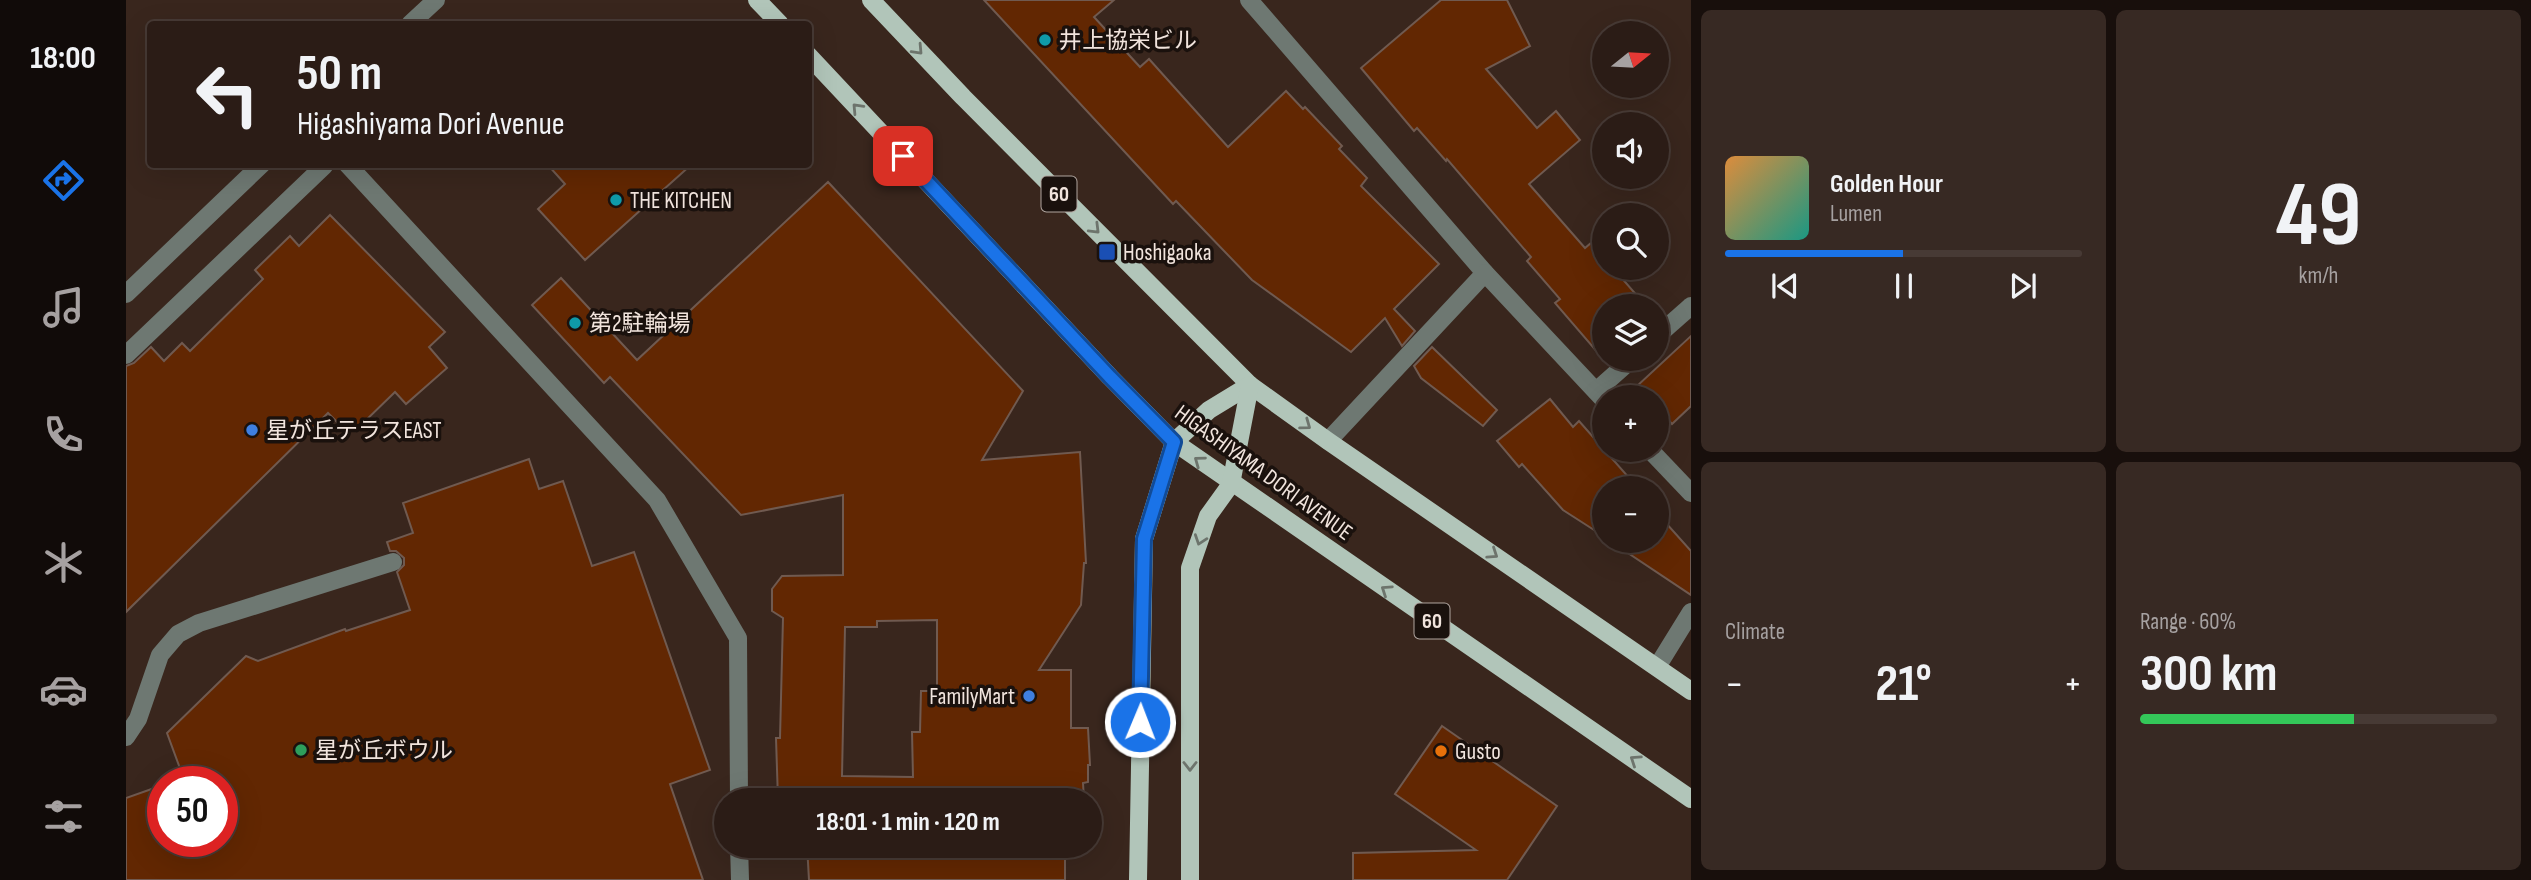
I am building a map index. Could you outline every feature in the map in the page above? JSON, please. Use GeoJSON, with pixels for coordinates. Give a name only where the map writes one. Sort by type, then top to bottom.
{"type":"FeatureCollection","features":[{"type":"Feature","properties":{"kind":"main road"},"geometry":{"type":"LineString","coordinates":[[757,0],[777,21]]}},
{"type":"Feature","properties":{"kind":"main road","name":"60"},"geometry":{"type":"LineString","coordinates":[[871,0],[972,107],[1250,385],[1328,442],[1691,691]]}},
{"type":"Feature","properties":{"kind":"main road","name":"HIGASHIYAMA DORI AVENUE"},"geometry":{"type":"LineString","coordinates":[[812,59],[1174,442],[1231,484],[1691,799]]}},
{"type":"Feature","properties":{"kind":"main road"},"geometry":{"type":"LineString","coordinates":[[1139,880],[1144,539],[1174,442],[1209,410],[1250,385]]}},
{"type":"Feature","properties":{"kind":"main road"},"geometry":{"type":"LineString","coordinates":[[1190,880],[1190,568],[1208,516],[1231,484],[1250,385]]}},
{"type":"Feature","properties":{"kind":"street"},"geometry":{"type":"LineString","coordinates":[[413,21],[436,0]]}},
{"type":"Feature","properties":{"kind":"street"},"geometry":{"type":"LineString","coordinates":[[1249,0],[1485,273],[1592,387]]}},
{"type":"Feature","properties":{"kind":"street"},"geometry":{"type":"LineString","coordinates":[[126,294],[258,168]]}},
{"type":"Feature","properties":{"kind":"street"},"geometry":{"type":"LineString","coordinates":[[126,355],[322,168]]}},
{"type":"Feature","properties":{"kind":"street"},"geometry":{"type":"LineString","coordinates":[[350,168],[657,500],[738,638],[739,788]]}},
{"type":"Feature","properties":{"kind":"street"},"geometry":{"type":"LineString","coordinates":[[1328,442],[1485,273]]}},
{"type":"Feature","properties":{"kind":"street"},"geometry":{"type":"LineString","coordinates":[[1669,325],[1691,306]]}},
{"type":"Feature","properties":{"kind":"street"},"geometry":{"type":"LineString","coordinates":[[1610,385],[1622,371]]}},
{"type":"Feature","properties":{"kind":"street"},"geometry":{"type":"LineString","coordinates":[[1661,462],[1691,493]]}},
{"type":"Feature","properties":{"kind":"street"},"geometry":{"type":"LineString","coordinates":[[126,737],[138,719],[160,655],[178,634],[199,623],[394,562]]}},
{"type":"Feature","properties":{"kind":"street"},"geometry":{"type":"LineString","coordinates":[[1657,667],[1691,612]]}},
{"type":"Feature","properties":{"kind":"street"},"geometry":{"type":"LineString","coordinates":[[739,858],[740,880]]}},
{"type":"Feature","properties":{"kind":"building"},"geometry":{"type":"Polygon","coordinates":[[[984,0],[1114,0],[1094,17],[1140,67],[1149,59],[1228,147],[1286,91],[1342,146],[1339,149],[1367,178],[1361,186],[1439,264],[1394,309],[1415,331],[1402,346],[1385,318],[1351,352],[1252,280],[1176,201],[1173,204],[984,0]]]}},
{"type":"Feature","properties":{"kind":"building"},"geometry":{"type":"Polygon","coordinates":[[[1441,0],[1507,0],[1530,46],[1486,69],[1537,128],[1556,111],[1580,140],[1529,184],[1585,248],[1592,242],[1592,280],[1623,280],[1636,294],[1592,294],[1592,346],[1555,303],[1560,299],[1527,261],[1531,257],[1447,159],[1446,161],[1417,128],[1414,131],[1361,68],[1441,0]]]}},
{"type":"Feature","properties":{"kind":"building","name":"THE KITCHEN"},"geometry":{"type":"Polygon","coordinates":[[[551,168],[688,168],[585,260],[538,209],[565,184],[551,168]]]}},
{"type":"Feature","properties":{"kind":"building"},"geometry":{"type":"Polygon","coordinates":[[[828,182],[1023,391],[982,460],[1080,452],[1086,563],[1081,605],[1039,670],[1071,670],[1071,728],[1088,728],[1090,765],[1088,782],[1083,783],[1083,788],[778,788],[776,738],[780,738],[783,618],[772,611],[772,589],[782,576],[843,575],[843,495],[741,515],[610,377],[604,383],[532,305],[561,278],[637,360],[828,182]],[[937,620],[877,621],[877,627],[845,627],[842,776],[913,777],[912,732],[920,732],[921,691],[937,691],[937,620]]]}},
{"type":"Feature","properties":{"kind":"building","name":"星が丘テラスEAST"},"geometry":{"type":"Polygon","coordinates":[[[330,215],[445,332],[429,347],[447,368],[406,404],[395,392],[359,427],[355,424],[347,432],[328,413],[126,612],[126,366],[134,363],[151,347],[164,361],[182,343],[190,351],[263,279],[255,270],[290,236],[299,246],[330,215]]]}},
{"type":"Feature","properties":{"kind":"building"},"geometry":{"type":"Polygon","coordinates":[[[1691,336],[1691,406],[1672,424],[1669,421],[1669,385],[1638,385],[1653,371],[1669,371],[1669,356],[1691,336]]]}},
{"type":"Feature","properties":{"kind":"building"},"geometry":{"type":"Polygon","coordinates":[[[1432,347],[1497,410],[1483,426],[1421,378],[1414,366],[1432,347]]]}},
{"type":"Feature","properties":{"kind":"building"},"geometry":{"type":"Polygon","coordinates":[[[1550,399],[1573,427],[1579,421],[1592,436],[1592,462],[1615,462],[1627,476],[1592,476],[1592,529],[1563,510],[1522,464],[1519,467],[1497,441],[1550,399]]]}},
{"type":"Feature","properties":{"kind":"building"},"geometry":{"type":"Polygon","coordinates":[[[529,459],[539,489],[563,481],[592,566],[634,552],[710,770],[670,784],[703,880],[126,880],[126,798],[147,791],[147,857],[238,857],[238,766],[179,766],[167,733],[246,656],[258,661],[345,629],[346,631],[410,610],[397,572],[404,565],[404,558],[396,551],[390,551],[387,542],[413,533],[403,503],[529,459]]]}},
{"type":"Feature","properties":{"kind":"building"},"geometry":{"type":"Polygon","coordinates":[[[1669,526],[1691,551],[1691,595],[1628,553],[1669,553],[1669,526]]]}},
{"type":"Feature","properties":{"kind":"building"},"geometry":{"type":"Polygon","coordinates":[[[1442,726],[1557,806],[1507,880],[1353,880],[1353,853],[1476,850],[1395,794],[1442,726]]]}},
{"type":"Feature","properties":{"kind":"building"},"geometry":{"type":"Polygon","coordinates":[[[808,858],[1065,858],[1065,880],[809,880],[808,858]]]}},
{"type":"Feature","properties":{"kind":"place","name":"井上協栄ビル"},"geometry":{"type":"Point","coordinates":[1045,40]}},
{"type":"Feature","properties":{"kind":"place","name":"THE KITCHEN"},"geometry":{"type":"Point","coordinates":[616,200]}},
{"type":"Feature","properties":{"kind":"place","name":"Hoshigaoka"},"geometry":{"type":"Point","coordinates":[1107,252]}},
{"type":"Feature","properties":{"kind":"place","name":"第2駐輪場"},"geometry":{"type":"Point","coordinates":[575,323]}},
{"type":"Feature","properties":{"kind":"place","name":"星が丘テラスEAST"},"geometry":{"type":"Point","coordinates":[252,430]}},
{"type":"Feature","properties":{"kind":"place","name":"FamilyMart"},"geometry":{"type":"Point","coordinates":[1029,696]}},
{"type":"Feature","properties":{"kind":"place","name":"星が丘ボウル"},"geometry":{"type":"Point","coordinates":[301,750]}},
{"type":"Feature","properties":{"kind":"place","name":"Gusto"},"geometry":{"type":"Point","coordinates":[1441,751]}},
{"type":"Feature","properties":{"kind":"route"},"geometry":{"type":"LineString","coordinates":[[903,156],[1174,442],[1144,539],[1140,722]]}}]}
